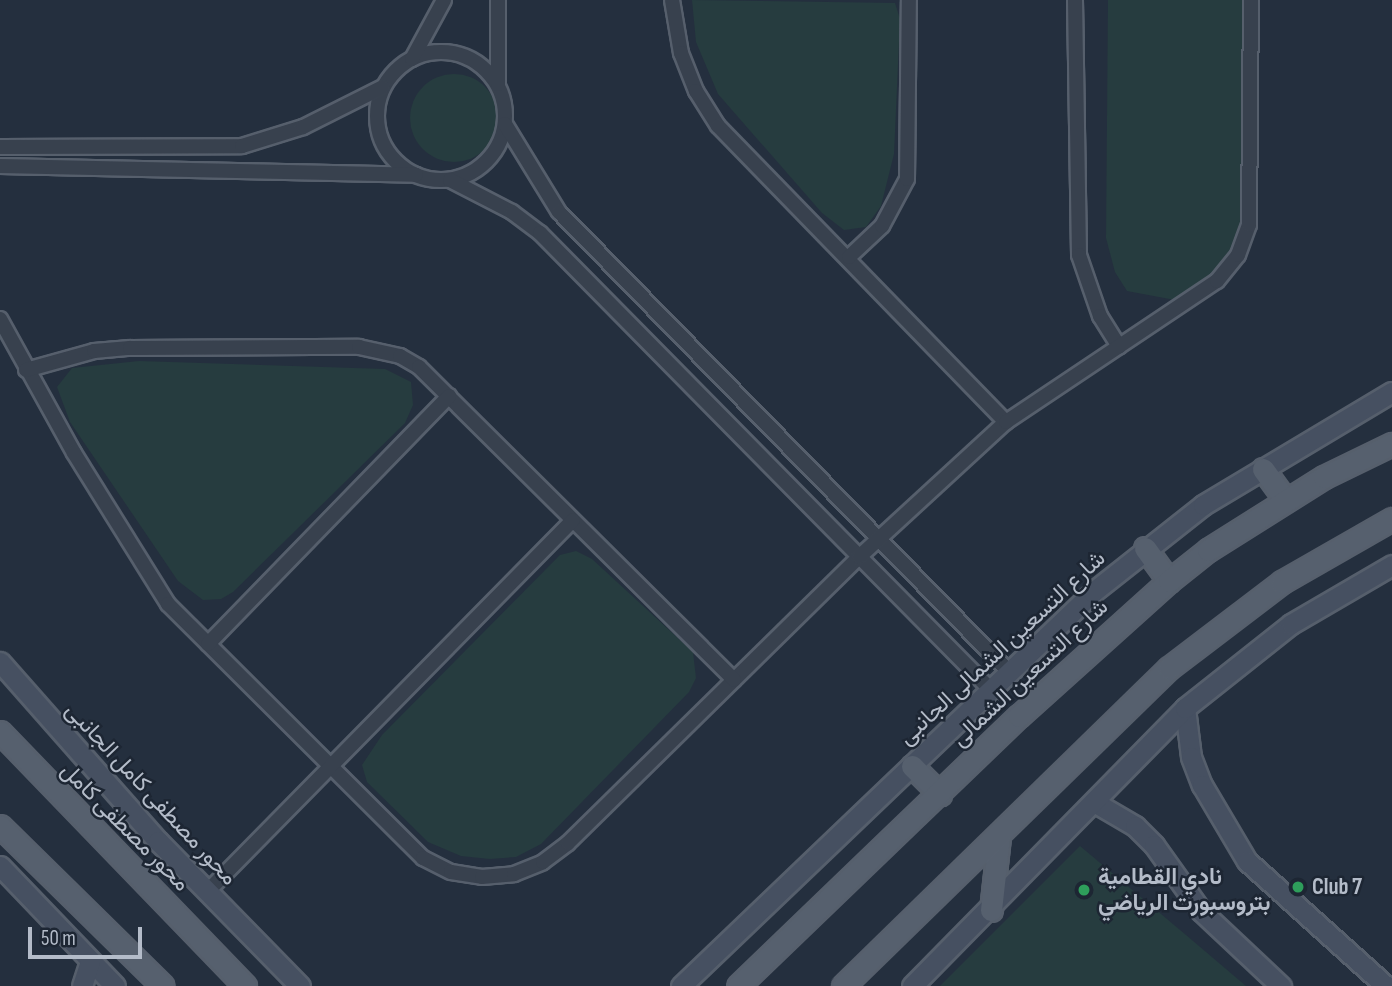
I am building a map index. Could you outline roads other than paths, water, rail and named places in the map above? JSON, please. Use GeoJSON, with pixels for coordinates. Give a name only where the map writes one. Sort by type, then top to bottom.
{"type":"FeatureCollection","features":[{"type":"Feature","properties":{"kind":"main road","name":"شارع التسعين الشمالى"},"geometry":{"type":"LineString","coordinates":[[738,986],[1055,682],[1170,581],[1208,550],[1286,500],[1392,444]]}},
{"type":"Feature","properties":{"kind":"main road"},"geometry":{"type":"LineString","coordinates":[[1263,469],[1286,500]]}},
{"type":"Feature","properties":{"kind":"main road"},"geometry":{"type":"LineString","coordinates":[[843,986],[999,838],[1169,668],[1282,582],[1392,519]]}},
{"type":"Feature","properties":{"kind":"main road"},"geometry":{"type":"LineString","coordinates":[[1145,548],[1170,581]]}},
{"type":"Feature","properties":{"kind":"main road","name":"محور مصطفى كامل"},"geometry":{"type":"LineString","coordinates":[[0,732],[245,986]]}},
{"type":"Feature","properties":{"kind":"main road"},"geometry":{"type":"LineString","coordinates":[[912,766],[940,794]]}},
{"type":"Feature","properties":{"kind":"main road"},"geometry":{"type":"LineString","coordinates":[[0,826],[163,986]]}},
{"type":"Feature","properties":{"kind":"main road"},"geometry":{"type":"LineString","coordinates":[[991,910],[999,838]]}},
{"type":"Feature","properties":{"kind":"street"},"geometry":{"type":"LineString","coordinates":[[0,147],[242,146],[303,127],[383,87],[412,58],[444,0]]}},
{"type":"Feature","properties":{"kind":"street"},"geometry":{"type":"LineString","coordinates":[[498,0],[498,84],[505,124],[558,212],[1008,671]]}},
{"type":"Feature","properties":{"kind":"street"},"geometry":{"type":"LineString","coordinates":[[672,0],[681,52],[696,91],[718,126],[849,257],[1006,422]]}},
{"type":"Feature","properties":{"kind":"street"},"geometry":{"type":"LineString","coordinates":[[849,257],[882,226],[907,179],[909,0]]}},
{"type":"Feature","properties":{"kind":"street"},"geometry":{"type":"LineString","coordinates":[[1074,0],[1079,255],[1100,316],[1119,346]]}},
{"type":"Feature","properties":{"kind":"street"},"geometry":{"type":"LineString","coordinates":[[0,319],[26,370],[151,582],[208,643],[423,858],[451,872],[482,877],[514,874],[543,862],[568,843],[859,557],[1006,422],[1217,281],[1238,256],[1249,225],[1251,0]]}},
{"type":"Feature","properties":{"kind":"street"},"geometry":{"type":"LineString","coordinates":[[412,58],[431,52],[460,55],[485,69],[498,84]]}},
{"type":"Feature","properties":{"kind":"street"},"geometry":{"type":"LineString","coordinates":[[383,87],[377,113],[381,138],[401,166],[416,175]]}},
{"type":"Feature","properties":{"kind":"street"},"geometry":{"type":"LineString","coordinates":[[450,180],[487,161],[505,124]]}},
{"type":"Feature","properties":{"kind":"street"},"geometry":{"type":"LineString","coordinates":[[0,166],[416,175],[450,180],[492,200],[540,233],[990,689]]}},
{"type":"Feature","properties":{"kind":"street"},"geometry":{"type":"LineString","coordinates":[[26,370],[94,351],[130,348],[359,347],[400,356],[419,367],[449,396],[734,680]]}},
{"type":"Feature","properties":{"kind":"street","name":"شارع التسعين الشمالى الجانبى"},"geometry":{"type":"LineString","coordinates":[[681,986],[1008,671],[1145,548],[1263,469],[1390,392]]}},
{"type":"Feature","properties":{"kind":"street"},"geometry":{"type":"LineString","coordinates":[[208,643],[449,396]]}},
{"type":"Feature","properties":{"kind":"street"},"geometry":{"type":"LineString","coordinates":[[208,891],[573,520]]}},
{"type":"Feature","properties":{"kind":"street"},"geometry":{"type":"LineString","coordinates":[[912,986],[991,910],[1185,708],[1291,624],[1392,565]]}},
{"type":"Feature","properties":{"kind":"street","name":"محور مصطفى كامل الجانبى"},"geometry":{"type":"LineString","coordinates":[[0,662],[139,821],[300,986]]}},
{"type":"Feature","properties":{"kind":"street"},"geometry":{"type":"LineString","coordinates":[[1185,708],[1191,757],[1202,785],[1247,861],[1386,986]]}},
{"type":"Feature","properties":{"kind":"street"},"geometry":{"type":"LineString","coordinates":[[1094,802],[1135,826],[1154,845],[1201,911],[1281,986]]}},
{"type":"Feature","properties":{"kind":"street"},"geometry":{"type":"LineString","coordinates":[[0,866],[115,986]]}},
{"type":"Feature","properties":{"kind":"street"},"geometry":{"type":"LineString","coordinates":[[82,986],[90,961]]}},
{"type":"Feature","properties":{"kind":"place","name":"Club 7"},"geometry":{"type":"Point","coordinates":[1298,887]}},
{"type":"Feature","properties":{"kind":"place","name":"نادي القطامية بتروسبورت الرياضي"},"geometry":{"type":"Point","coordinates":[1084,890]}}]}
